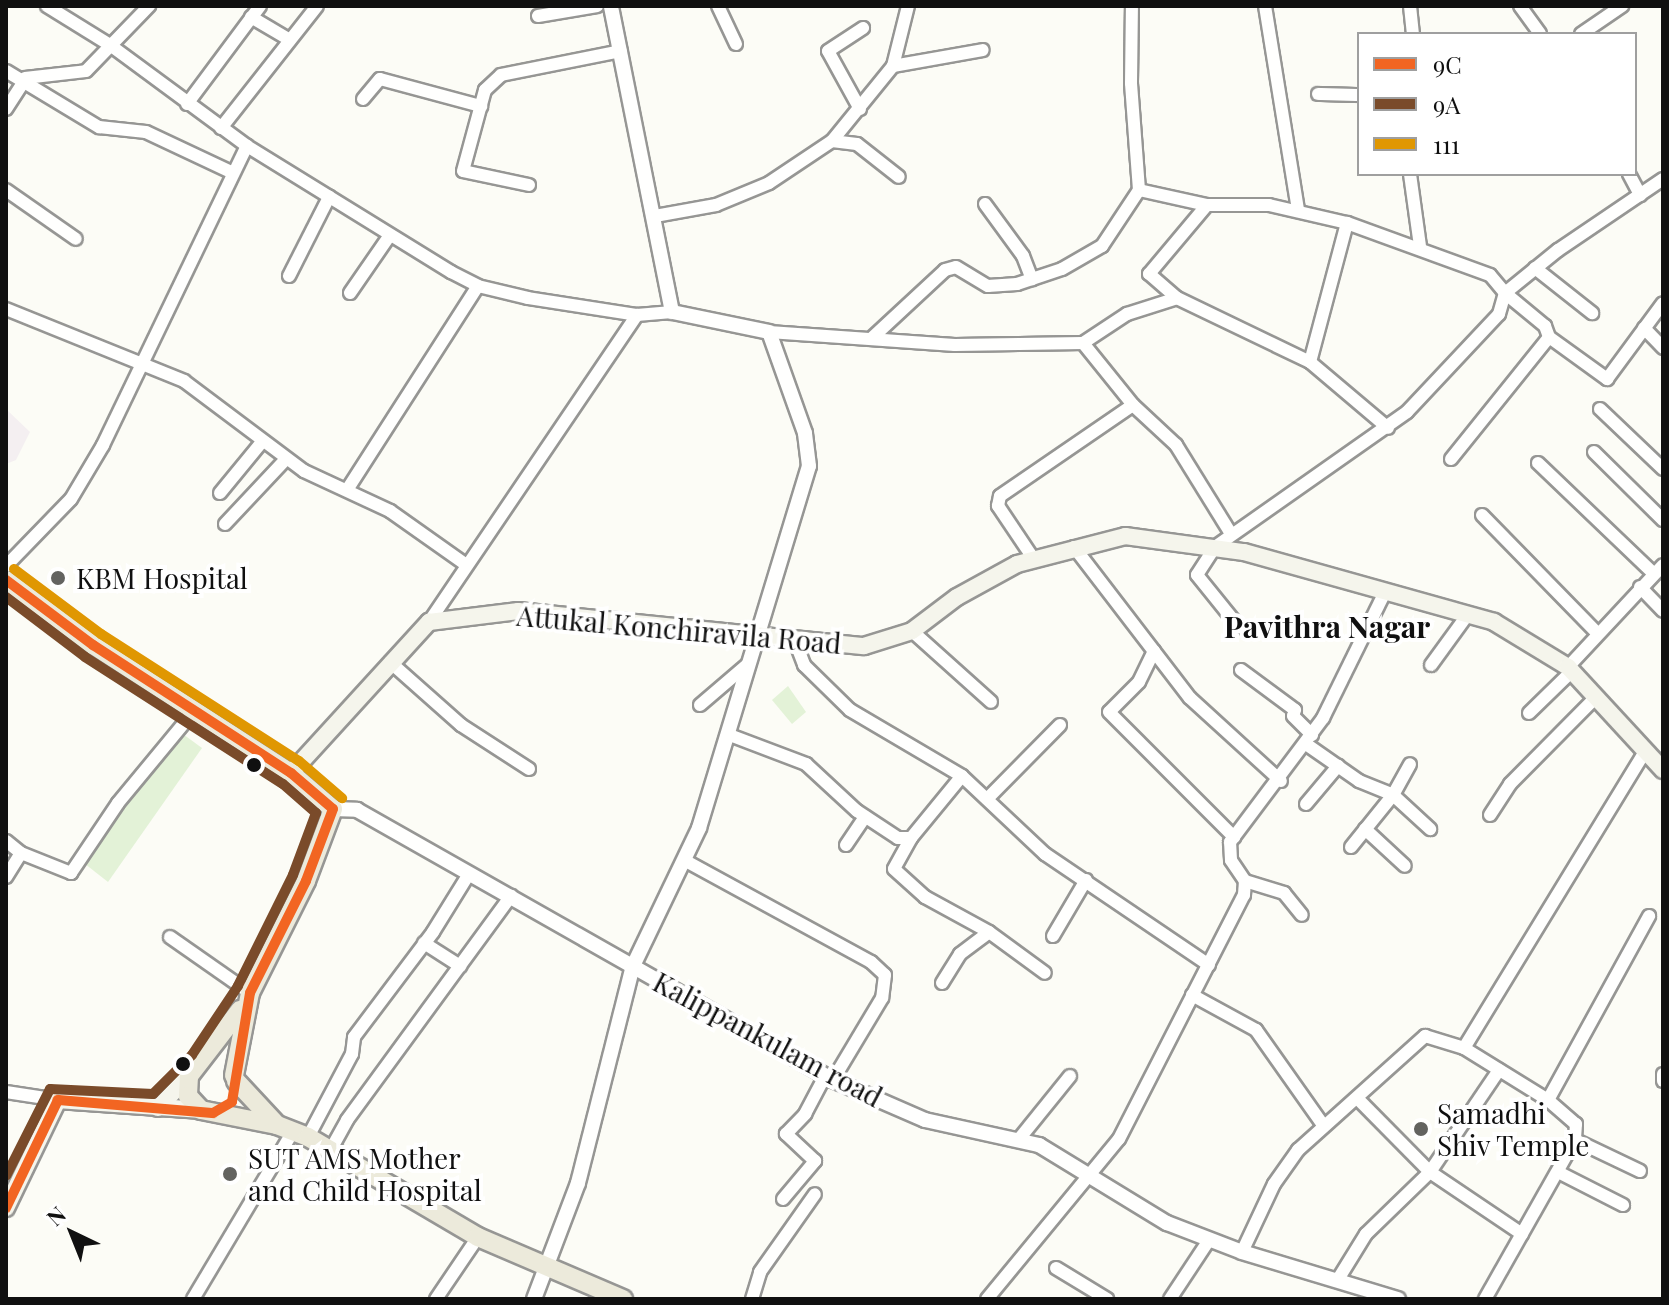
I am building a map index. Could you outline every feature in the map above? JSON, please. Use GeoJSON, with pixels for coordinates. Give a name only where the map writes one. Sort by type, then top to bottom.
{"type":"FeatureCollection","features":[{"type":"Feature","properties":{"kind":"main road","name":"Attukal Konchiravila Road"},"geometry":{"type":"LineString","coordinates":[[429,622],[518,611],[758,638],[864,646],[912,631],[982,581],[1033,558],[1125,536],[1215,547],[1468,614],[1529,639],[1570,669],[1594,699],[1663,770]]}},
{"type":"Feature","properties":{"kind":"main road"},"geometry":{"type":"LineString","coordinates":[[6,580],[93,645],[291,773],[333,809],[306,881],[250,993],[196,1070],[158,1108]]}},
{"type":"Feature","properties":{"kind":"main road"},"geometry":{"type":"LineString","coordinates":[[291,773],[429,622]]}},
{"type":"Feature","properties":{"kind":"main road"},"geometry":{"type":"LineString","coordinates":[[207,1112],[232,1102],[250,993]]}},
{"type":"Feature","properties":{"kind":"main road"},"geometry":{"type":"LineString","coordinates":[[196,1070],[220,1064],[293,1131],[478,1237],[623,1299]]}},
{"type":"Feature","properties":{"kind":"main road"},"geometry":{"type":"LineString","coordinates":[[196,1070],[188,1096],[207,1112]]}},
{"type":"Feature","properties":{"kind":"main road"},"geometry":{"type":"LineString","coordinates":[[6,1208],[58,1100],[207,1112],[293,1131]]}},
{"type":"Feature","properties":{"kind":"street"},"geometry":{"type":"LineString","coordinates":[[6,109],[24,80],[86,71],[149,6]]}},
{"type":"Feature","properties":{"kind":"street"},"geometry":{"type":"LineString","coordinates":[[221,128],[317,6]]}},
{"type":"Feature","properties":{"kind":"street"},"geometry":{"type":"LineString","coordinates":[[538,16],[597,6]]}},
{"type":"Feature","properties":{"kind":"street"},"geometry":{"type":"LineString","coordinates":[[611,6],[672,312]]}},
{"type":"Feature","properties":{"kind":"street"},"geometry":{"type":"LineString","coordinates":[[718,6],[736,44]]}},
{"type":"Feature","properties":{"kind":"street"},"geometry":{"type":"LineString","coordinates":[[655,216],[716,205],[769,183],[832,141],[893,66],[908,6]]}},
{"type":"Feature","properties":{"kind":"street"},"geometry":{"type":"LineString","coordinates":[[873,337],[945,270],[956,267],[988,286],[1032,279],[1102,246],[1139,190],[1131,83],[1132,6]]}},
{"type":"Feature","properties":{"kind":"street"},"geometry":{"type":"LineString","coordinates":[[1265,6],[1298,210]]}},
{"type":"Feature","properties":{"kind":"street"},"geometry":{"type":"LineString","coordinates":[[1410,6],[1413,32]]}},
{"type":"Feature","properties":{"kind":"street"},"geometry":{"type":"LineString","coordinates":[[1520,6],[1539,32]]}},
{"type":"Feature","properties":{"kind":"street"},"geometry":{"type":"LineString","coordinates":[[1586,32],[1622,6]]}},
{"type":"Feature","properties":{"kind":"street"},"geometry":{"type":"LineString","coordinates":[[51,7],[110,45],[247,146],[478,286],[637,315],[672,312],[769,332],[955,345],[1083,343],[1127,314],[1177,298]]}},
{"type":"Feature","properties":{"kind":"street"},"geometry":{"type":"LineString","coordinates":[[187,104],[255,11],[290,40]]}},
{"type":"Feature","properties":{"kind":"street"},"geometry":{"type":"LineString","coordinates":[[860,109],[828,51],[863,28]]}},
{"type":"Feature","properties":{"kind":"street"},"geometry":{"type":"LineString","coordinates":[[893,66],[983,50]]}},
{"type":"Feature","properties":{"kind":"street"},"geometry":{"type":"LineString","coordinates":[[529,185],[463,171],[485,90],[501,75],[621,51]]}},
{"type":"Feature","properties":{"kind":"street"},"geometry":{"type":"LineString","coordinates":[[6,71],[24,80],[57,107],[99,127],[146,132],[231,172]]}},
{"type":"Feature","properties":{"kind":"street"},"geometry":{"type":"LineString","coordinates":[[363,99],[380,79],[481,106]]}},
{"type":"Feature","properties":{"kind":"street"},"geometry":{"type":"LineString","coordinates":[[1318,94],[1357,95]]}},
{"type":"Feature","properties":{"kind":"street"},"geometry":{"type":"LineString","coordinates":[[832,141],[857,144],[899,177]]}},
{"type":"Feature","properties":{"kind":"street"},"geometry":{"type":"LineString","coordinates":[[6,566],[71,499],[144,363],[231,172],[247,146]]}},
{"type":"Feature","properties":{"kind":"street"},"geometry":{"type":"LineString","coordinates":[[1410,176],[1420,246]]}},
{"type":"Feature","properties":{"kind":"street"},"geometry":{"type":"LineString","coordinates":[[1630,176],[1640,195]]}},
{"type":"Feature","properties":{"kind":"street"},"geometry":{"type":"LineString","coordinates":[[1239,627],[1197,575],[1215,547],[1230,532],[1388,428],[1499,314],[1505,293],[1535,268],[1663,179]]}},
{"type":"Feature","properties":{"kind":"street"},"geometry":{"type":"LineString","coordinates":[[6,190],[76,239]]}},
{"type":"Feature","properties":{"kind":"street"},"geometry":{"type":"LineString","coordinates":[[1139,190],[1207,205],[1298,210],[1420,246],[1490,275],[1505,293],[1545,326],[1549,337],[1607,379],[1663,303]]}},
{"type":"Feature","properties":{"kind":"street"},"geometry":{"type":"LineString","coordinates":[[289,276],[329,197]]}},
{"type":"Feature","properties":{"kind":"street"},"geometry":{"type":"LineString","coordinates":[[985,204],[1023,256],[1032,279]]}},
{"type":"Feature","properties":{"kind":"street"},"geometry":{"type":"LineString","coordinates":[[1207,205],[1149,274],[1177,298],[1310,362],[1388,428]]}},
{"type":"Feature","properties":{"kind":"street"},"geometry":{"type":"LineString","coordinates":[[1310,362],[1347,223]]}},
{"type":"Feature","properties":{"kind":"street"},"geometry":{"type":"LineString","coordinates":[[350,293],[390,235]]}},
{"type":"Feature","properties":{"kind":"street"},"geometry":{"type":"LineString","coordinates":[[1535,268],[1592,313]]}},
{"type":"Feature","properties":{"kind":"street"},"geometry":{"type":"LineString","coordinates":[[347,490],[478,286]]}},
{"type":"Feature","properties":{"kind":"street"},"geometry":{"type":"LineString","coordinates":[[6,309],[184,381],[261,443],[286,459],[390,511],[465,564]]}},
{"type":"Feature","properties":{"kind":"street"},"geometry":{"type":"LineString","coordinates":[[429,622],[465,564],[637,315]]}},
{"type":"Feature","properties":{"kind":"street"},"geometry":{"type":"LineString","coordinates":[[1644,328],[1663,348]]}},
{"type":"Feature","properties":{"kind":"street"},"geometry":{"type":"LineString","coordinates":[[534,1299],[550,1268],[578,1183],[633,966],[684,860],[758,638],[809,466],[805,433],[769,332]]}},
{"type":"Feature","properties":{"kind":"street"},"geometry":{"type":"LineString","coordinates":[[1451,459],[1549,337]]}},
{"type":"Feature","properties":{"kind":"street"},"geometry":{"type":"LineString","coordinates":[[1083,343],[1133,405],[1176,445],[1230,532]]}},
{"type":"Feature","properties":{"kind":"street"},"geometry":{"type":"LineString","coordinates":[[1033,558],[998,506],[1000,496],[1133,405]]}},
{"type":"Feature","properties":{"kind":"street"},"geometry":{"type":"LineString","coordinates":[[1600,409],[1663,469]]}},
{"type":"Feature","properties":{"kind":"street"},"geometry":{"type":"LineString","coordinates":[[220,493],[261,443]]}},
{"type":"Feature","properties":{"kind":"street"},"geometry":{"type":"LineString","coordinates":[[1594,452],[1663,520]]}},
{"type":"Feature","properties":{"kind":"street"},"geometry":{"type":"LineString","coordinates":[[225,524],[286,459]]}},
{"type":"Feature","properties":{"kind":"street"},"geometry":{"type":"LineString","coordinates":[[1529,713],[1658,569],[1538,463]]}},
{"type":"Feature","properties":{"kind":"street"},"geometry":{"type":"LineString","coordinates":[[1482,515],[1598,634]]}},
{"type":"Feature","properties":{"kind":"street"},"geometry":{"type":"LineString","coordinates":[[1074,547],[1190,698],[1281,781]]}},
{"type":"Feature","properties":{"kind":"street"},"geometry":{"type":"LineString","coordinates":[[1640,587],[1663,611]]}},
{"type":"Feature","properties":{"kind":"street"},"geometry":{"type":"LineString","coordinates":[[987,1299],[1119,1139],[1244,895],[1245,881],[1231,860],[1234,837],[1281,781],[1309,740],[1385,592]]}},
{"type":"Feature","properties":{"kind":"street"},"geometry":{"type":"LineString","coordinates":[[1431,665],[1468,614]]}},
{"type":"Feature","properties":{"kind":"street"},"geometry":{"type":"LineString","coordinates":[[912,631],[991,702]]}},
{"type":"Feature","properties":{"kind":"street"},"geometry":{"type":"LineString","coordinates":[[795,641],[804,665],[850,710],[962,776],[1045,854],[1209,965]]}},
{"type":"Feature","properties":{"kind":"street"},"geometry":{"type":"LineString","coordinates":[[1154,651],[1139,682],[1109,712],[1234,837]]}},
{"type":"Feature","properties":{"kind":"street"},"geometry":{"type":"LineString","coordinates":[[390,662],[461,725],[529,769]]}},
{"type":"Feature","properties":{"kind":"street"},"geometry":{"type":"LineString","coordinates":[[700,705],[749,663]]}},
{"type":"Feature","properties":{"kind":"street"},"geometry":{"type":"LineString","coordinates":[[1241,670],[1295,710],[1293,716],[1309,740],[1338,766],[1393,795],[1430,829]]}},
{"type":"Feature","properties":{"kind":"street"},"geometry":{"type":"LineString","coordinates":[[1490,815],[1510,784],[1594,699]]}},
{"type":"Feature","properties":{"kind":"street"},"geometry":{"type":"LineString","coordinates":[[6,841],[21,853],[71,873],[118,803],[195,710]]}},
{"type":"Feature","properties":{"kind":"street"},"geometry":{"type":"LineString","coordinates":[[987,799],[1060,725]]}},
{"type":"Feature","properties":{"kind":"street"},"geometry":{"type":"LineString","coordinates":[[727,734],[806,764],[865,817],[898,838],[911,838]]}},
{"type":"Feature","properties":{"kind":"street"},"geometry":{"type":"LineString","coordinates":[[1464,1048],[1645,752]]}},
{"type":"Feature","properties":{"kind":"street"},"geometry":{"type":"LineString","coordinates":[[1351,847],[1393,795],[1410,764]]}},
{"type":"Feature","properties":{"kind":"street"},"geometry":{"type":"LineString","coordinates":[[1306,804],[1338,766]]}},
{"type":"Feature","properties":{"kind":"street"},"geometry":{"type":"LineString","coordinates":[[962,776],[911,838],[894,869],[925,897],[989,932],[1045,973]]}},
{"type":"Feature","properties":{"kind":"street","name":"Kalippankulam road"},"geometry":{"type":"LineString","coordinates":[[333,809],[357,810],[829,1078],[925,1120],[1039,1145],[1167,1223],[1242,1252],[1398,1299]]}},
{"type":"Feature","properties":{"kind":"street"},"geometry":{"type":"LineString","coordinates":[[846,845],[865,817]]}},
{"type":"Feature","properties":{"kind":"street"},"geometry":{"type":"LineString","coordinates":[[1365,829],[1405,866]]}},
{"type":"Feature","properties":{"kind":"street"},"geometry":{"type":"LineString","coordinates":[[6,877],[21,853]]}},
{"type":"Feature","properties":{"kind":"street"},"geometry":{"type":"LineString","coordinates":[[684,860],[871,962],[885,975],[882,998],[805,1114],[786,1134],[815,1161],[783,1199]]}},
{"type":"Feature","properties":{"kind":"street"},"geometry":{"type":"LineString","coordinates":[[193,1299],[293,1131],[352,1054],[354,1037],[424,943],[469,874]]}},
{"type":"Feature","properties":{"kind":"street"},"geometry":{"type":"LineString","coordinates":[[1053,936],[1086,880]]}},
{"type":"Feature","properties":{"kind":"street"},"geometry":{"type":"LineString","coordinates":[[1245,881],[1284,893],[1302,915]]}},
{"type":"Feature","properties":{"kind":"street"},"geometry":{"type":"LineString","coordinates":[[330,1151],[347,1120],[511,896]]}},
{"type":"Feature","properties":{"kind":"street"},"geometry":{"type":"LineString","coordinates":[[1548,1100],[1649,916]]}},
{"type":"Feature","properties":{"kind":"street"},"geometry":{"type":"LineString","coordinates":[[942,983],[960,954],[989,932]]}},
{"type":"Feature","properties":{"kind":"street"},"geometry":{"type":"LineString","coordinates":[[170,937],[250,993]]}},
{"type":"Feature","properties":{"kind":"street"},"geometry":{"type":"LineString","coordinates":[[424,943],[460,966]]}},
{"type":"Feature","properties":{"kind":"street"},"geometry":{"type":"LineString","coordinates":[[1192,995],[1256,1030],[1323,1125]]}},
{"type":"Feature","properties":{"kind":"street"},"geometry":{"type":"LineString","coordinates":[[1242,1252],[1274,1184],[1323,1125],[1425,1036],[1464,1048],[1548,1100],[1576,1124],[1575,1140],[1485,1299]]}},
{"type":"Feature","properties":{"kind":"street"},"geometry":{"type":"LineString","coordinates":[[1337,1281],[1366,1234],[1430,1172],[1499,1070]]}},
{"type":"Feature","properties":{"kind":"street"},"geometry":{"type":"LineString","coordinates":[[1663,1074],[1663,1081]]}},
{"type":"Feature","properties":{"kind":"street"},"geometry":{"type":"LineString","coordinates":[[1019,1139],[1070,1076]]}},
{"type":"Feature","properties":{"kind":"street"},"geometry":{"type":"LineString","coordinates":[[6,1092],[58,1100]]}},
{"type":"Feature","properties":{"kind":"street"},"geometry":{"type":"LineString","coordinates":[[1357,1098],[1430,1172],[1522,1234]]}},
{"type":"Feature","properties":{"kind":"street"},"geometry":{"type":"LineString","coordinates":[[1575,1140],[1640,1171]]}},
{"type":"Feature","properties":{"kind":"street"},"geometry":{"type":"LineString","coordinates":[[1558,1172],[1623,1205]]}},
{"type":"Feature","properties":{"kind":"street"},"geometry":{"type":"LineString","coordinates":[[752,1299],[760,1272],[815,1194]]}},
{"type":"Feature","properties":{"kind":"street"},"geometry":{"type":"LineString","coordinates":[[436,1299],[478,1237]]}},
{"type":"Feature","properties":{"kind":"street"},"geometry":{"type":"LineString","coordinates":[[1170,1299],[1209,1240]]}},
{"type":"Feature","properties":{"kind":"street"},"geometry":{"type":"LineString","coordinates":[[1056,1268],[1107,1299]]}},
{"type":"Feature","properties":{"kind":"shaded area"},"geometry":{"type":"Polygon","coordinates":[[[6,409],[30,432],[16,460],[6,464],[6,409]]]}},
{"type":"Feature","properties":{"kind":"green space"},"geometry":{"type":"Polygon","coordinates":[[[788,686],[806,712],[792,724],[772,700],[788,686]]]}},
{"type":"Feature","properties":{"kind":"green space"},"geometry":{"type":"Polygon","coordinates":[[[176,729],[202,748],[108,882],[80,860],[176,729]]]}},
{"type":"Feature","properties":{"kind":"transit line","name":"111"},"geometry":{"type":"LineString","coordinates":[[14,569],[101,634],[299,761],[342,798]]}},
{"type":"Feature","properties":{"kind":"transit line","name":"9C"},"geometry":{"type":"LineString","coordinates":[[6,580],[93,645],[291,773],[333,809],[306,881],[250,993],[232,1102],[213,1113],[58,1100],[6,1208]]}},
{"type":"Feature","properties":{"kind":"transit line","name":"9A"},"geometry":{"type":"LineString","coordinates":[[6,597],[85,657],[283,784],[316,813],[293,875],[238,986],[192,1055],[153,1094],[50,1089],[6,1176]]}},
{"type":"Feature","properties":{"kind":"place","name":"KBM Hospital"},"geometry":{"type":"Point","coordinates":[58,578]}},
{"type":"Feature","properties":{"kind":"place","name":"Samadhi Shiv Temple"},"geometry":{"type":"Point","coordinates":[1421,1129]}},
{"type":"Feature","properties":{"kind":"place","name":"SUT AMS Mother and Child Hospital"},"geometry":{"type":"Point","coordinates":[230,1174]}},
{"type":"Feature","properties":{"kind":"district","name":"Pavithra Nagar"},"geometry":{"type":"Point","coordinates":[1327,626]}}]}
